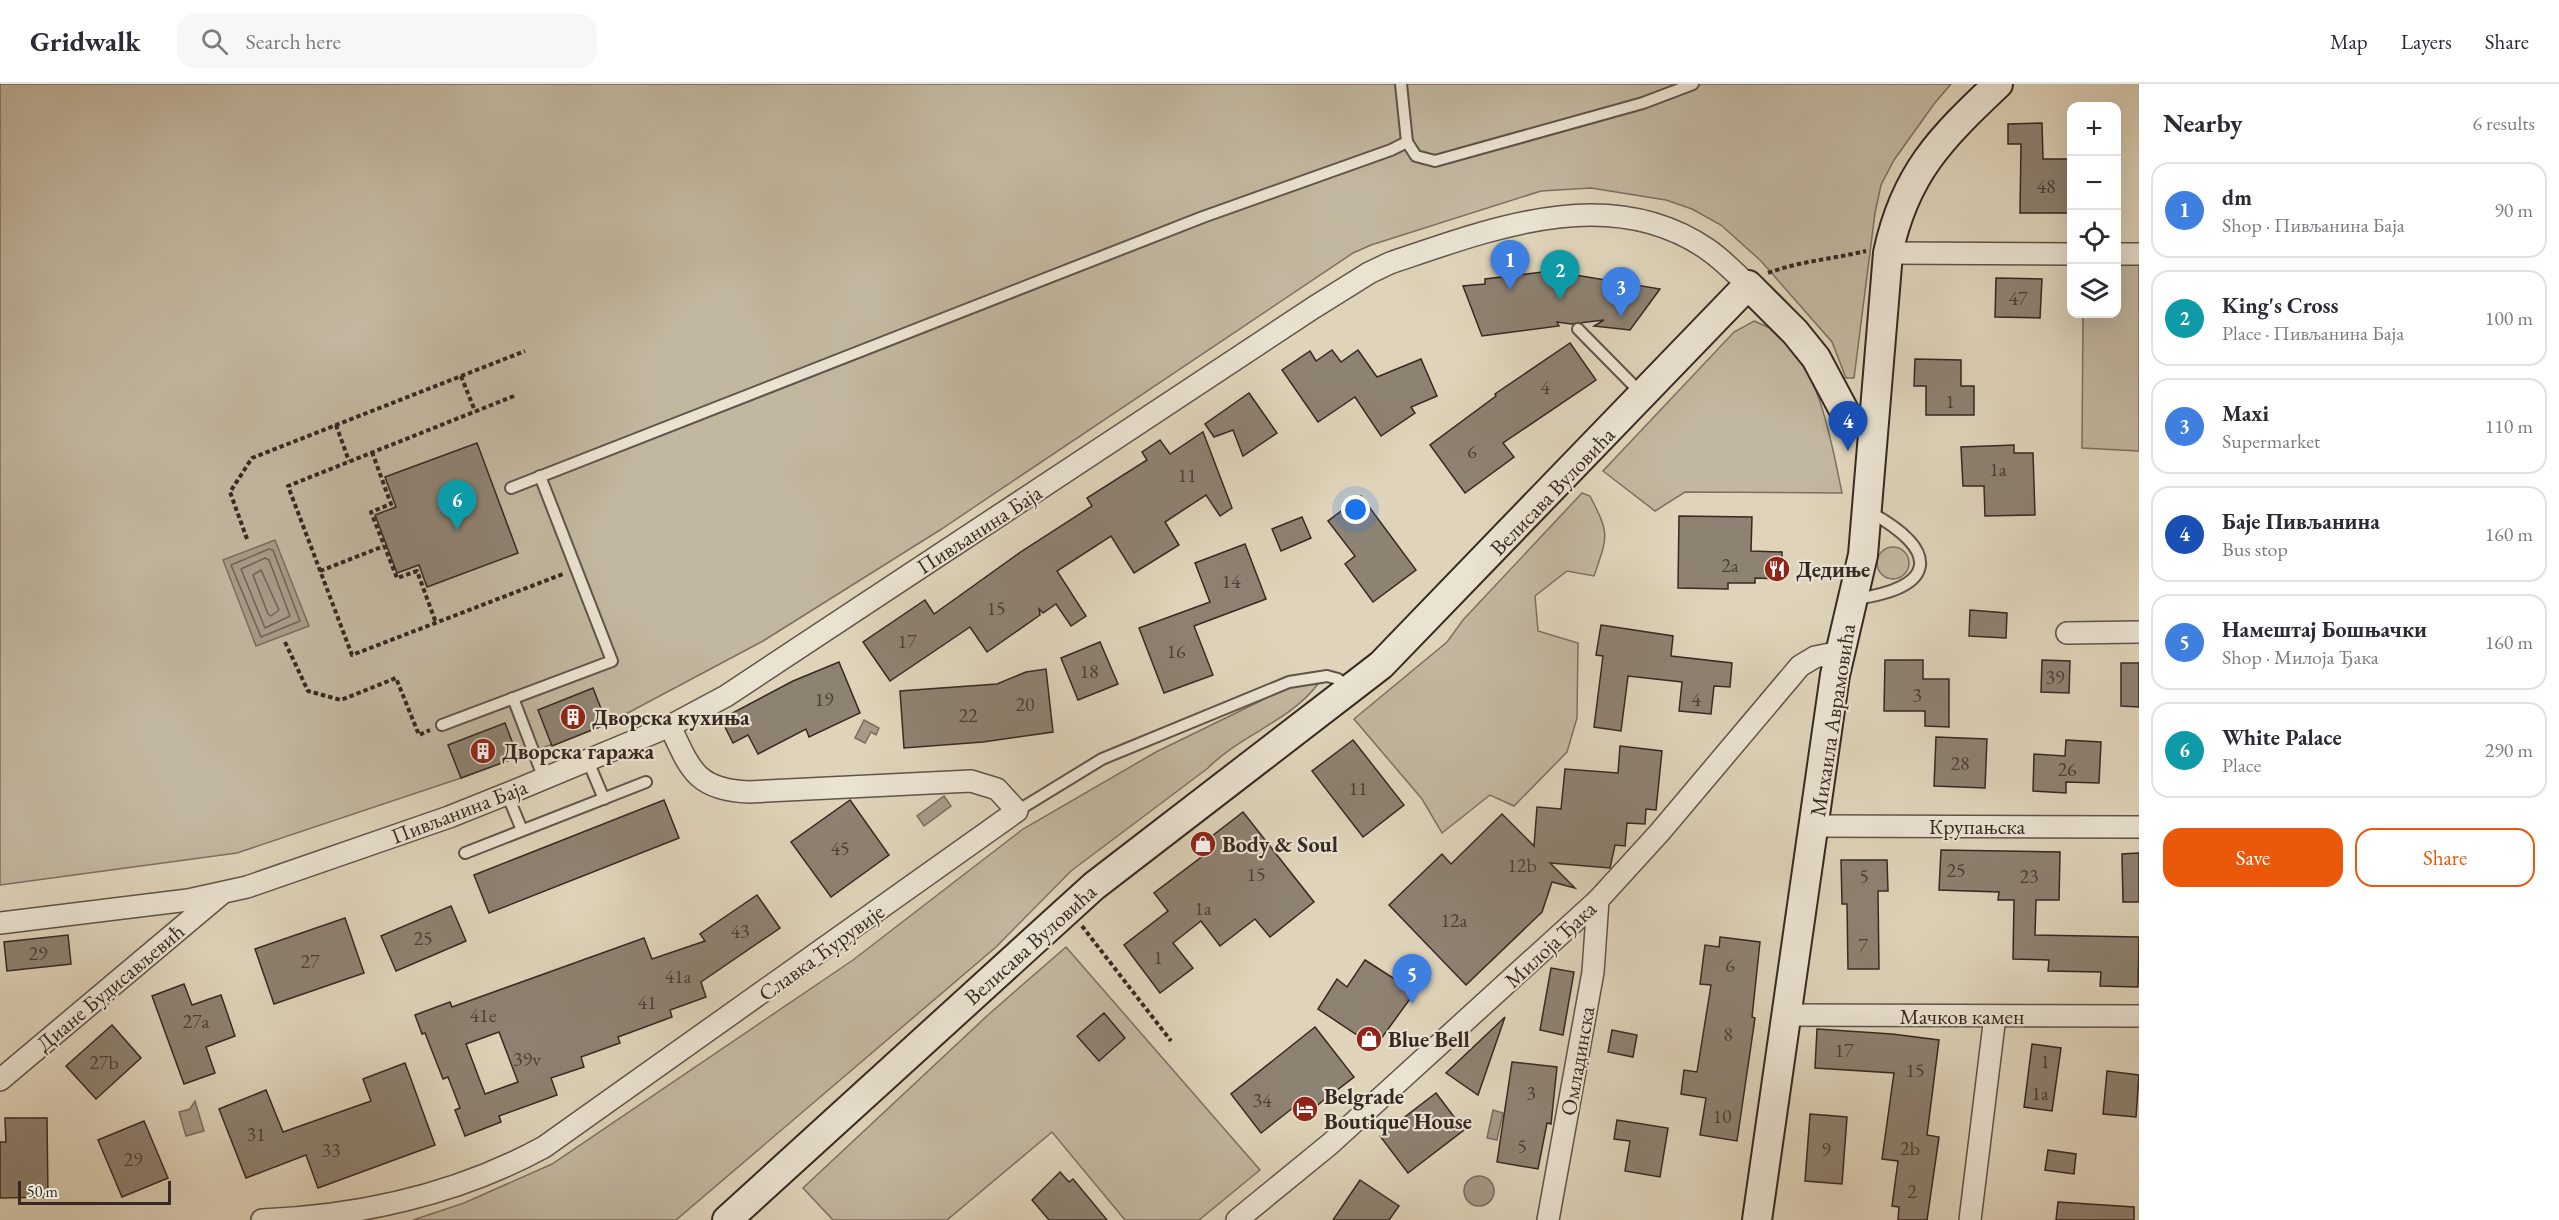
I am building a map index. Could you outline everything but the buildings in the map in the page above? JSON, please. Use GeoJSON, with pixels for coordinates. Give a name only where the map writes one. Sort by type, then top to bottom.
{"type":"FeatureCollection","features":[{"type":"Feature","properties":{"kind":"street"},"geometry":{"type":"LineString","coordinates":[[1977,103],[1998,84]]}},
{"type":"Feature","properties":{"kind":"street"},"geometry":{"type":"LineString","coordinates":[[1977,103],[2014,84]]}},
{"type":"Feature","properties":{"kind":"street","name":"Михаила Аврамовића"},"geometry":{"type":"LineString","coordinates":[[1757,1220],[1785,1015],[1815,826],[1832,694],[1863,555],[1883,251],[1912,182],[1950,129],[1977,103]]}},
{"type":"Feature","properties":{"kind":"street","name":"Пивљанина Баја"},"geometry":{"type":"LineString","coordinates":[[0,923],[220,895],[449,817],[670,726],[745,684],[1312,308],[1380,267],[1446,244],[1531,221],[1563,215],[1598,214],[1644,222],[1692,240],[1755,280],[1816,358],[1848,418],[1873,424]]}},
{"type":"Feature","properties":{"kind":"street"},"geometry":{"type":"LineString","coordinates":[[1883,251],[2067,254]]}},
{"type":"Feature","properties":{"kind":"street"},"geometry":{"type":"LineString","coordinates":[[2121,254],[2139,254]]}},
{"type":"Feature","properties":{"kind":"street","name":"Велисава Вуловића"},"geometry":{"type":"LineString","coordinates":[[728,1220],[1068,909],[1125,860],[1351,691],[1410,638],[1755,280]]}},
{"type":"Feature","properties":{"kind":"street"},"geometry":{"type":"LineString","coordinates":[[2067,633],[2139,632]]}},
{"type":"Feature","properties":{"kind":"street","name":"Милоја Ђака"},"geometry":{"type":"LineString","coordinates":[[1237,1220],[1330,1144],[1598,900],[1660,832],[1791,675],[1815,657],[1840,652]]}},
{"type":"Feature","properties":{"kind":"street"},"geometry":{"type":"LineString","coordinates":[[670,726],[686,762],[698,778],[722,790],[748,792],[971,781],[997,789],[1017,811]]}},
{"type":"Feature","properties":{"kind":"street","name":"Славка Ћурувије"},"geometry":{"type":"LineString","coordinates":[[262,1220],[335,1215],[463,1184],[490,1174],[544,1148],[1017,811]]}},
{"type":"Feature","properties":{"kind":"street","name":"Крупањска"},"geometry":{"type":"LineString","coordinates":[[1815,826],[2139,827]]}},
{"type":"Feature","properties":{"kind":"street","name":"Диане Будисављевић"},"geometry":{"type":"LineString","coordinates":[[0,1080],[220,895]]}},
{"type":"Feature","properties":{"kind":"street","name":"Омладинска"},"geometry":{"type":"LineString","coordinates":[[1548,1220],[1593,972],[1598,900]]}},
{"type":"Feature","properties":{"kind":"street","name":"Мачков камен"},"geometry":{"type":"LineString","coordinates":[[1785,1015],[2139,1016]]}},
{"type":"Feature","properties":{"kind":"street"},"geometry":{"type":"LineString","coordinates":[[1970,1220],[1995,1016]]}},
{"type":"Feature","properties":{"kind":"lane"},"geometry":{"type":"LineString","coordinates":[[1401,84],[1407,142],[1416,156],[1435,161],[1643,103],[1693,84]]}},
{"type":"Feature","properties":{"kind":"lane"},"geometry":{"type":"LineString","coordinates":[[512,488],[1203,217],[1391,150],[1407,142]]}},
{"type":"Feature","properties":{"kind":"lane"},"geometry":{"type":"LineString","coordinates":[[1578,329],[1643,396]]}},
{"type":"Feature","properties":{"kind":"lane"},"geometry":{"type":"LineString","coordinates":[[442,725],[612,661],[540,476]]}},
{"type":"Feature","properties":{"kind":"lane"},"geometry":{"type":"LineString","coordinates":[[1853,599],[1879,596],[1903,588],[1915,578],[1919,568],[1917,552],[1905,536],[1867,510]]}},
{"type":"Feature","properties":{"kind":"lane"},"geometry":{"type":"LineString","coordinates":[[1017,811],[1102,759],[1289,682],[1327,676],[1338,679],[1351,691]]}},
{"type":"Feature","properties":{"kind":"lane"},"geometry":{"type":"LineString","coordinates":[[513,698],[544,779]]}},
{"type":"Feature","properties":{"kind":"lane"},"geometry":{"type":"LineString","coordinates":[[588,761],[604,799]]}},
{"type":"Feature","properties":{"kind":"lane"},"geometry":{"type":"LineString","coordinates":[[465,853],[646,782]]}},
{"type":"Feature","properties":{"kind":"lane"},"geometry":{"type":"LineString","coordinates":[[507,794],[522,830]]}},
{"type":"Feature","properties":{"kind":"path"},"geometry":{"type":"LineString","coordinates":[[1755,280],[1796,263],[1833,260],[1883,251]]}},
{"type":"Feature","properties":{"kind":"path"},"geometry":{"type":"LineString","coordinates":[[247,539],[231,492],[252,458],[525,351]]}},
{"type":"Feature","properties":{"kind":"path"},"geometry":{"type":"LineString","coordinates":[[461,376],[475,411]]}},
{"type":"Feature","properties":{"kind":"path"},"geometry":{"type":"LineString","coordinates":[[514,396],[288,486],[352,654],[576,569]]}},
{"type":"Feature","properties":{"kind":"path"},"geometry":{"type":"LineString","coordinates":[[336,425],[349,461]]}},
{"type":"Feature","properties":{"kind":"path"},"geometry":{"type":"LineString","coordinates":[[372,452],[392,504],[371,512],[397,578],[417,571],[436,622]]}},
{"type":"Feature","properties":{"kind":"path"},"geometry":{"type":"LineString","coordinates":[[320,571],[384,546]]}},
{"type":"Feature","properties":{"kind":"path"},"geometry":{"type":"LineString","coordinates":[[285,642],[308,692],[341,699],[396,678],[419,735],[442,725]]}},
{"type":"Feature","properties":{"kind":"path"},"geometry":{"type":"LineString","coordinates":[[1068,909],[1171,1041]]}},
{"type":"Feature","properties":{"kind":"shaded area"},"geometry":{"type":"Polygon","coordinates":[[[0,84],[1951,84],[1894,160],[1881,185],[1875,213],[1854,378],[1846,378],[1832,342],[1761,261],[1721,225],[1692,209],[1666,200],[1591,188],[1541,191],[1371,245],[1353,253],[940,530],[763,641],[607,724],[461,778],[237,853],[0,885],[0,84]]]}},
{"type":"Feature","properties":{"kind":"shaded area"},"geometry":{"type":"Polygon","coordinates":[[[2121,260],[2139,260],[2139,451],[2082,448],[2083,318],[2121,318],[2121,260]]]}},
{"type":"Feature","properties":{"kind":"shaded area"},"geometry":{"type":"Polygon","coordinates":[[[1754,321],[1775,331],[1803,364],[1813,384],[1828,428],[1842,493],[1685,492],[1655,511],[1603,471],[1734,332],[1754,321]]]}},
{"type":"Feature","properties":{"kind":"shaded area"},"geometry":{"type":"Polygon","coordinates":[[[1582,493],[1590,496],[1604,528],[1604,543],[1594,576],[1567,571],[1535,596],[1538,631],[1578,643],[1577,718],[1567,752],[1514,806],[1490,795],[1442,833],[1422,799],[1354,719],[1447,642],[1463,620],[1582,493]]]}},
{"type":"Feature","properties":{"kind":"shaded area"},"geometry":{"type":"Polygon","coordinates":[[[1893,547],[1904,552],[1909,563],[1904,574],[1893,579],[1882,574],[1877,563],[1882,552],[1893,547]]]}},
{"type":"Feature","properties":{"kind":"shaded area"},"geometry":{"type":"Polygon","coordinates":[[[1304,683],[1318,684],[1293,709],[1221,756],[1071,871],[996,947],[676,1220],[413,1220],[464,1203],[552,1164],[853,960],[1023,829],[1156,752],[1285,689],[1304,683]]]}},
{"type":"Feature","properties":{"kind":"shaded area"},"geometry":{"type":"Polygon","coordinates":[[[1066,947],[1260,1170],[1199,1220],[1125,1220],[1052,1132],[947,1220],[833,1220],[803,1188],[988,1015],[1066,947]]]}},
{"type":"Feature","properties":{"kind":"water"},"geometry":{"type":"Polygon","coordinates":[[[275,540],[309,626],[256,646],[223,560],[275,540]]]}},
{"type":"Feature","properties":{"kind":"water"},"geometry":{"type":"Polygon","coordinates":[[[864,720],[879,728],[876,735],[871,732],[865,743],[855,738],[864,720]]]}},
{"type":"Feature","properties":{"kind":"water"},"geometry":{"type":"Polygon","coordinates":[[[944,796],[951,806],[924,826],[917,816],[944,796]]]}},
{"type":"Feature","properties":{"kind":"water"},"geometry":{"type":"Polygon","coordinates":[[[195,1101],[204,1131],[186,1136],[179,1112],[190,1109],[195,1101]]]}},
{"type":"Feature","properties":{"kind":"water"},"geometry":{"type":"Polygon","coordinates":[[[1493,1110],[1503,1113],[1497,1140],[1487,1138],[1493,1110]]]}},
{"type":"Feature","properties":{"kind":"water"},"geometry":{"type":"Polygon","coordinates":[[[1479,1176],[1490,1180],[1494,1191],[1490,1202],[1479,1206],[1468,1202],[1464,1191],[1468,1180],[1479,1176]]]}},
{"type":"Feature","properties":{"kind":"place","name":"dm"},"geometry":{"type":"Point","coordinates":[1510,290]}},
{"type":"Feature","properties":{"kind":"place","name":"King's Cross"},"geometry":{"type":"Point","coordinates":[1560,300]}},
{"type":"Feature","properties":{"kind":"place","name":"Maxi"},"geometry":{"type":"Point","coordinates":[1621,317]}},
{"type":"Feature","properties":{"kind":"place","name":"Баје Пивљанина"},"geometry":{"type":"Point","coordinates":[1848,451]}},
{"type":"Feature","properties":{"kind":"place","name":"White Palace"},"geometry":{"type":"Point","coordinates":[457,530]}},
{"type":"Feature","properties":{"kind":"place","name":"Дедиње"},"geometry":{"type":"Point","coordinates":[1777,569]}},
{"type":"Feature","properties":{"kind":"place","name":"Дворска кухиња"},"geometry":{"type":"Point","coordinates":[573,717]}},
{"type":"Feature","properties":{"kind":"place","name":"Дворска гаража"},"geometry":{"type":"Point","coordinates":[483,751]}},
{"type":"Feature","properties":{"kind":"place","name":"Body & Soul"},"geometry":{"type":"Point","coordinates":[1203,844]}},
{"type":"Feature","properties":{"kind":"place","name":"Намештај Бошњачки"},"geometry":{"type":"Point","coordinates":[1412,1004]}},
{"type":"Feature","properties":{"kind":"place","name":"Blue Bell"},"geometry":{"type":"Point","coordinates":[1369,1039]}},
{"type":"Feature","properties":{"kind":"place","name":"Belgrade Boutique House"},"geometry":{"type":"Point","coordinates":[1305,1109]}}]}
